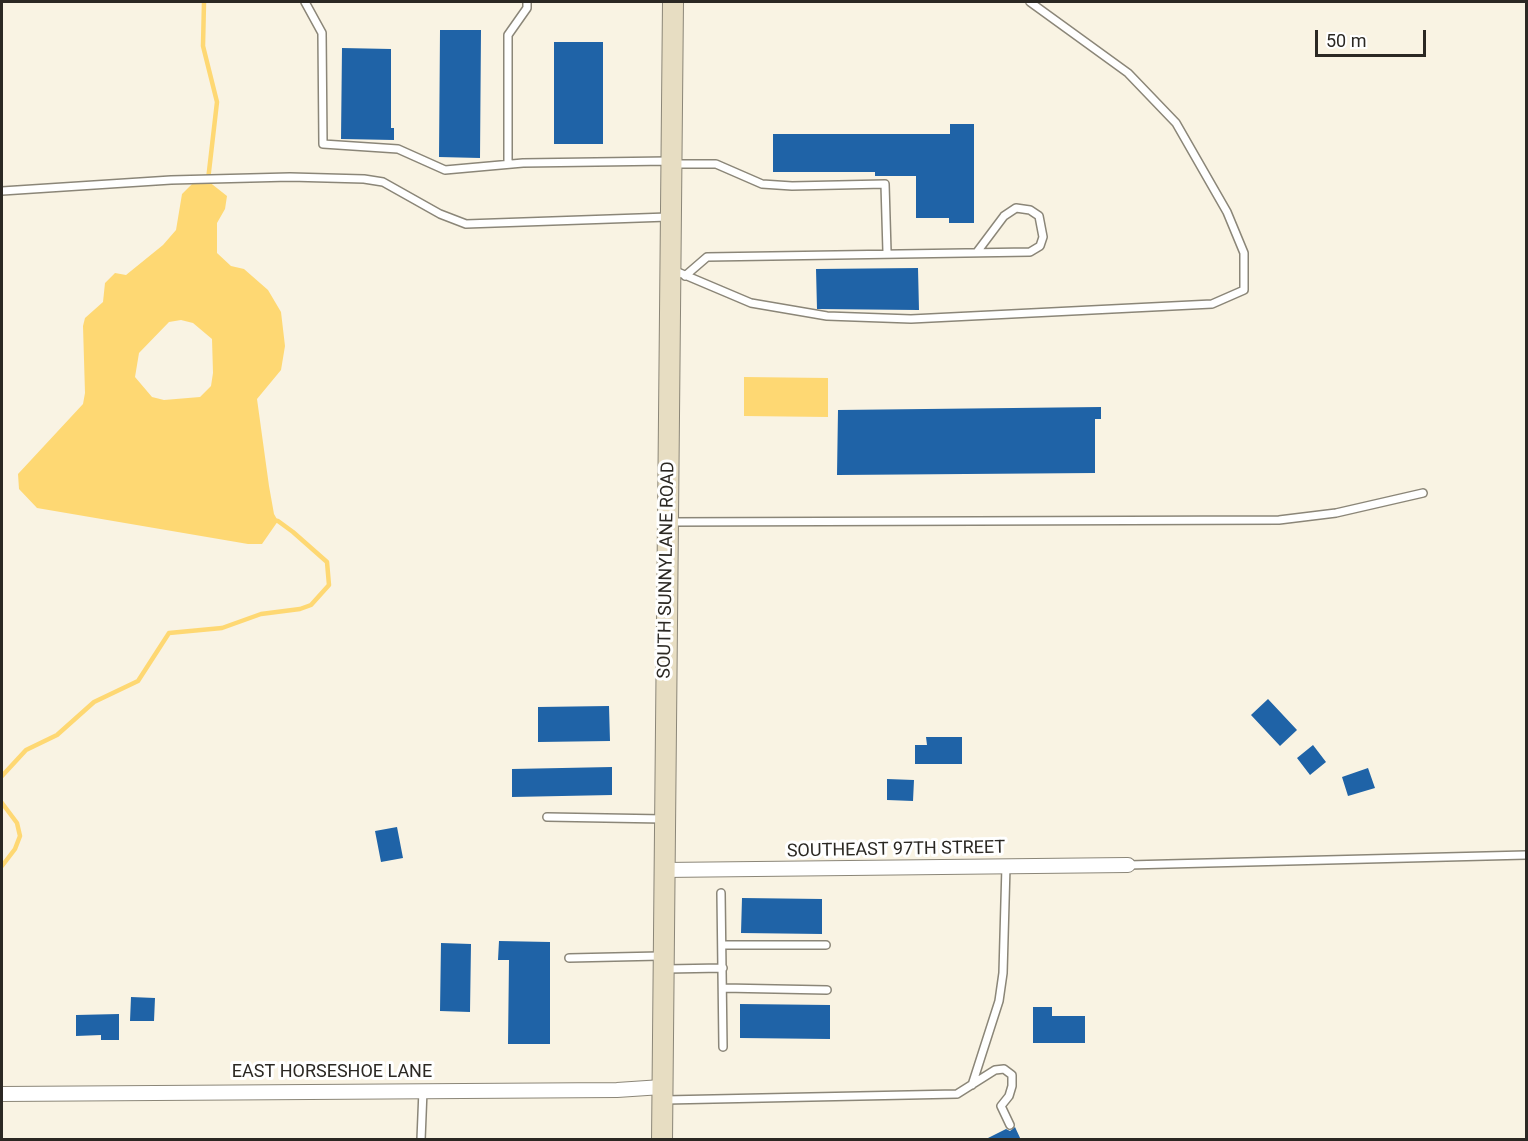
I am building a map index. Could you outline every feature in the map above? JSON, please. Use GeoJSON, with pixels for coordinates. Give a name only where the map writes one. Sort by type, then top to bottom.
{"type":"FeatureCollection","features":[{"type":"Feature","properties":{"kind":"street","name":"SOUTH SUNNYLANE ROAD"},"geometry":{"type":"LineString","coordinates":[[662,1140],[667,522],[678,272],[671,217],[672,2]]}},
{"type":"Feature","properties":{"kind":"street","name":"SOUTHEAST 97TH STREET"},"geometry":{"type":"LineString","coordinates":[[663,870],[1128,865]]}},
{"type":"Feature","properties":{"kind":"street","name":"EAST HORSESHOE LANE"},"geometry":{"type":"LineString","coordinates":[[2,1094],[617,1090],[663,1094]]}},
{"type":"Feature","properties":{"kind":"lane"},"geometry":{"type":"LineString","coordinates":[[305,2],[322,33],[323,144],[398,149],[445,170],[508,164],[716,164],[762,184],[792,186],[885,184],[887,252]]}},
{"type":"Feature","properties":{"kind":"lane"},"geometry":{"type":"LineString","coordinates":[[508,164],[508,35],[527,8],[527,2]]}},
{"type":"Feature","properties":{"kind":"lane"},"geometry":{"type":"LineString","coordinates":[[678,272],[751,303],[803,314],[911,319],[1212,304],[1244,290],[1244,253],[1227,212],[1176,123],[1128,73],[1030,2]]}},
{"type":"Feature","properties":{"kind":"lane"},"geometry":{"type":"LineString","coordinates":[[2,191],[171,180],[290,177],[364,179],[383,182],[441,214],[466,224],[671,217]]}},
{"type":"Feature","properties":{"kind":"lane"},"geometry":{"type":"LineString","coordinates":[[678,272],[707,257],[887,252],[977,252],[1030,252],[1040,246],[1043,237],[1039,216],[1030,210],[1016,208],[1004,216],[977,252]]}},
{"type":"Feature","properties":{"kind":"lane"},"geometry":{"type":"LineString","coordinates":[[667,522],[1279,520],[1336,513],[1423,493]]}},
{"type":"Feature","properties":{"kind":"lane"},"geometry":{"type":"LineString","coordinates":[[547,817],[664,819]]}},
{"type":"Feature","properties":{"kind":"lane"},"geometry":{"type":"LineString","coordinates":[[1128,865],[1527,855]]}},
{"type":"Feature","properties":{"kind":"lane"},"geometry":{"type":"LineString","coordinates":[[972,1085],[999,1001],[1004,974],[1006,866]]}},
{"type":"Feature","properties":{"kind":"lane"},"geometry":{"type":"LineString","coordinates":[[721,893],[723,1047]]}},
{"type":"Feature","properties":{"kind":"lane"},"geometry":{"type":"LineString","coordinates":[[722,945],[826,945]]}},
{"type":"Feature","properties":{"kind":"lane"},"geometry":{"type":"LineString","coordinates":[[569,958],[663,962],[723,968]]}},
{"type":"Feature","properties":{"kind":"lane"},"geometry":{"type":"LineString","coordinates":[[723,988],[827,990]]}},
{"type":"Feature","properties":{"kind":"lane"},"geometry":{"type":"LineString","coordinates":[[663,1094],[957,1094],[995,1070],[1004,1069],[1012,1075],[1009,1096],[1001,1106],[1010,1125]]}},
{"type":"Feature","properties":{"kind":"lane"},"geometry":{"type":"LineString","coordinates":[[422,1140],[423,1090]]}},
{"type":"Feature","properties":{"kind":"shaded area"},"geometry":{"type":"Polygon","coordinates":[[[208,181],[227,196],[225,209],[217,223],[217,253],[231,266],[244,269],[268,290],[281,312],[285,346],[281,370],[257,399],[269,486],[274,514],[278,521],[262,544],[248,544],[37,508],[19,489],[18,474],[83,404],[85,393],[83,326],[85,318],[103,302],[105,283],[115,273],[126,275],[163,245],[176,230],[182,194],[192,184],[204,184],[208,181]],[[181,320],[169,322],[139,353],[135,377],[152,397],[164,400],[200,397],[211,386],[212,339],[193,323],[181,320]]]}},
{"type":"Feature","properties":{"kind":"shaded area"},"geometry":{"type":"Polygon","coordinates":[[[744,377],[828,378],[828,417],[744,416],[744,377]]]}},
{"type":"Feature","properties":{"kind":"building"},"geometry":{"type":"Polygon","coordinates":[[[440,30],[481,30],[480,158],[439,157],[440,30]]]}},
{"type":"Feature","properties":{"kind":"building"},"geometry":{"type":"Polygon","coordinates":[[[554,42],[603,42],[603,144],[554,144],[554,42]]]}},
{"type":"Feature","properties":{"kind":"building"},"geometry":{"type":"Polygon","coordinates":[[[342,48],[391,49],[391,128],[394,128],[394,140],[341,139],[342,48]]]}},
{"type":"Feature","properties":{"kind":"building"},"geometry":{"type":"Polygon","coordinates":[[[950,124],[974,124],[974,223],[949,223],[949,218],[916,218],[916,176],[875,176],[875,172],[773,172],[773,134],[950,134],[950,124]]]}},
{"type":"Feature","properties":{"kind":"building"},"geometry":{"type":"Polygon","coordinates":[[[918,268],[919,310],[817,309],[816,269],[918,268]]]}},
{"type":"Feature","properties":{"kind":"building"},"geometry":{"type":"Polygon","coordinates":[[[1101,407],[1101,419],[1095,419],[1095,473],[837,475],[838,410],[1101,407]]]}},
{"type":"Feature","properties":{"kind":"building"},"geometry":{"type":"Polygon","coordinates":[[[1268,699],[1297,730],[1280,746],[1251,715],[1268,699]]]}},
{"type":"Feature","properties":{"kind":"building"},"geometry":{"type":"Polygon","coordinates":[[[609,706],[610,741],[538,742],[538,707],[609,706]]]}},
{"type":"Feature","properties":{"kind":"building"},"geometry":{"type":"Polygon","coordinates":[[[926,737],[962,737],[962,764],[915,764],[915,745],[927,745],[926,737]]]}},
{"type":"Feature","properties":{"kind":"building"},"geometry":{"type":"Polygon","coordinates":[[[1313,745],[1326,762],[1310,775],[1297,758],[1313,745]]]}},
{"type":"Feature","properties":{"kind":"building"},"geometry":{"type":"Polygon","coordinates":[[[612,767],[612,795],[512,797],[512,769],[612,767]]]}},
{"type":"Feature","properties":{"kind":"building"},"geometry":{"type":"Polygon","coordinates":[[[1368,768],[1375,788],[1348,796],[1342,777],[1368,768]]]}},
{"type":"Feature","properties":{"kind":"building"},"geometry":{"type":"Polygon","coordinates":[[[887,779],[914,780],[913,801],[887,800],[887,779]]]}},
{"type":"Feature","properties":{"kind":"building"},"geometry":{"type":"Polygon","coordinates":[[[397,827],[403,858],[381,862],[375,831],[397,827]]]}},
{"type":"Feature","properties":{"kind":"building"},"geometry":{"type":"Polygon","coordinates":[[[742,898],[822,899],[822,934],[741,933],[742,898]]]}},
{"type":"Feature","properties":{"kind":"building"},"geometry":{"type":"Polygon","coordinates":[[[499,941],[550,942],[550,1044],[508,1044],[509,960],[498,960],[499,941]]]}},
{"type":"Feature","properties":{"kind":"building"},"geometry":{"type":"Polygon","coordinates":[[[441,943],[471,944],[470,1012],[440,1011],[441,943]]]}},
{"type":"Feature","properties":{"kind":"building"},"geometry":{"type":"Polygon","coordinates":[[[131,997],[155,998],[154,1021],[130,1021],[131,997]]]}},
{"type":"Feature","properties":{"kind":"building"},"geometry":{"type":"Polygon","coordinates":[[[740,1004],[830,1005],[830,1039],[740,1038],[740,1004]]]}},
{"type":"Feature","properties":{"kind":"building"},"geometry":{"type":"Polygon","coordinates":[[[1033,1007],[1052,1007],[1052,1016],[1085,1016],[1085,1043],[1033,1043],[1033,1007]]]}},
{"type":"Feature","properties":{"kind":"building"},"geometry":{"type":"Polygon","coordinates":[[[119,1014],[119,1040],[101,1040],[101,1035],[76,1036],[76,1015],[119,1014]]]}},
{"type":"Feature","properties":{"kind":"building"},"geometry":{"type":"Polygon","coordinates":[[[1015,1127],[1021,1140],[984,1140],[1006,1129],[1010,1131],[1015,1127]]]}},
{"type":"Feature","properties":{"kind":"waterway"},"geometry":{"type":"LineString","coordinates":[[204,2],[203,46],[217,102],[208,180]]}},
{"type":"Feature","properties":{"kind":"waterway"},"geometry":{"type":"LineString","coordinates":[[2,776],[26,750],[57,735],[94,702],[138,681],[169,633],[222,628],[261,614],[300,609],[311,605],[329,585],[327,562],[293,532],[278,521],[272,520]]}},
{"type":"Feature","properties":{"kind":"waterway"},"geometry":{"type":"LineString","coordinates":[[2,803],[17,823],[20,836],[15,849],[2,866]]}}]}
